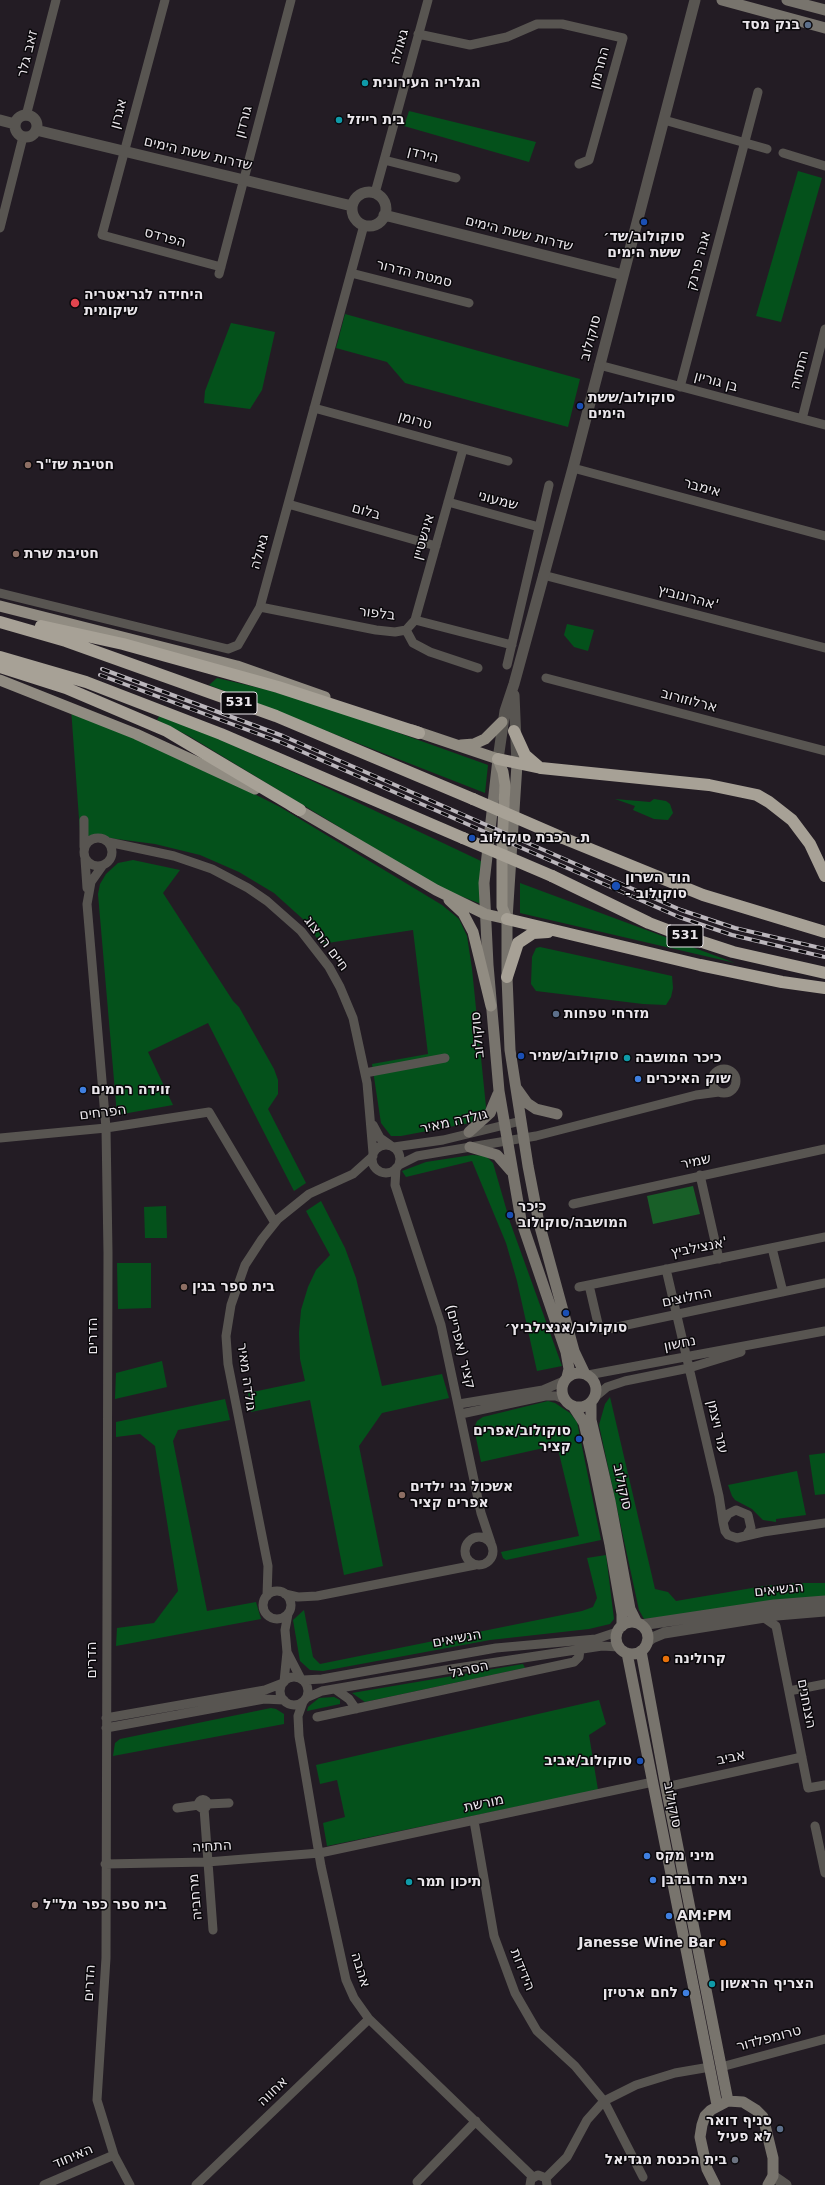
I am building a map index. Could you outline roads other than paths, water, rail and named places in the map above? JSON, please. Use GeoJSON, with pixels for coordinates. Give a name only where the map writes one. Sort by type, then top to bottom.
{"type":"FeatureCollection","features":[{"type":"Feature","properties":{"kind":"highway"},"geometry":{"type":"LineString","coordinates":[[0,618],[123,644],[278,687],[419,733]]}},
{"type":"Feature","properties":{"kind":"highway","name":"531"},"geometry":{"type":"LineString","coordinates":[[0,622],[66,641],[276,716],[563,838],[703,895],[825,932]]}},
{"type":"Feature","properties":{"kind":"highway","name":"531"},"geometry":{"type":"LineString","coordinates":[[0,657],[86,682],[221,734],[552,876],[649,923],[733,952],[825,973]]}},
{"type":"Feature","properties":{"kind":"highway"},"geometry":{"type":"LineString","coordinates":[[0,667],[73,690],[167,731],[300,810]]}},
{"type":"Feature","properties":{"kind":"highway"},"geometry":{"type":"LineString","coordinates":[[514,731],[525,755],[541,768]]}},
{"type":"Feature","properties":{"kind":"highway"},"geometry":{"type":"LineString","coordinates":[[498,759],[541,768],[710,785],[757,795],[782,810],[792,820],[810,844],[825,876]]}},
{"type":"Feature","properties":{"kind":"highway"},"geometry":{"type":"LineString","coordinates":[[507,919],[728,971],[825,988]]}},
{"type":"Feature","properties":{"kind":"highway"},"geometry":{"type":"LineString","coordinates":[[507,977],[514,949],[521,940],[533,933],[563,932]]}},
{"type":"Feature","properties":{"kind":"main road"},"geometry":{"type":"LineString","coordinates":[[722,0],[825,28]]}},
{"type":"Feature","properties":{"kind":"main road"},"geometry":{"type":"LineString","coordinates":[[787,0],[825,10]]}},
{"type":"Feature","properties":{"kind":"main road"},"geometry":{"type":"LineString","coordinates":[[0,606],[61,620],[262,674],[419,733],[498,759],[503,772],[505,785],[502,845],[502,907],[507,919]]}},
{"type":"Feature","properties":{"kind":"main road"},"geometry":{"type":"LineString","coordinates":[[0,680],[136,734],[300,810],[436,890],[485,914],[507,919]]}},
{"type":"Feature","properties":{"kind":"main road"},"geometry":{"type":"LineString","coordinates":[[456,745],[468,745],[480,742],[489,736],[502,722]]}},
{"type":"Feature","properties":{"kind":"main road","name":"סוקולוב"},"geometry":{"type":"LineString","coordinates":[[498,759],[484,883],[491,1006],[499,1091],[503,1125],[526,1238],[551,1305],[566,1352],[569,1369],[566,1379]]}},
{"type":"Feature","properties":{"kind":"main road","name":"סוקולוב"},"geometry":{"type":"LineString","coordinates":[[517,764],[507,919],[507,977],[510,1050],[523,1138],[539,1223],[553,1280],[577,1359],[586,1374]]}},
{"type":"Feature","properties":{"kind":"main road"},"geometry":{"type":"LineString","coordinates":[[436,890],[457,908],[470,924],[478,948],[491,1006]]}},
{"type":"Feature","properties":{"kind":"main road"},"geometry":{"type":"LineString","coordinates":[[515,1086],[527,1103],[536,1109],[557,1114]]}},
{"type":"Feature","properties":{"kind":"main road"},"geometry":{"type":"LineString","coordinates":[[469,1132],[490,1113],[499,1091]]}},
{"type":"Feature","properties":{"kind":"main road"},"geometry":{"type":"LineString","coordinates":[[470,1147],[497,1154],[512,1172]]}},
{"type":"Feature","properties":{"kind":"main road"},"geometry":{"type":"LineString","coordinates":[[578,1373],[586,1374],[596,1386],[593,1399],[584,1407],[573,1406],[564,1399],[562,1391],[566,1379],[578,1373]]}},
{"type":"Feature","properties":{"kind":"main road","name":"סוקולוב"},"geometry":{"type":"LineString","coordinates":[[593,1399],[591,1420],[610,1501],[630,1609],[639,1624]]}},
{"type":"Feature","properties":{"kind":"main road","name":"סוקולוב"},"geometry":{"type":"LineString","coordinates":[[573,1406],[584,1423],[593,1462],[622,1610],[619,1629]]}},
{"type":"Feature","properties":{"kind":"main road"},"geometry":{"type":"LineString","coordinates":[[628,1622],[639,1624],[647,1634],[644,1646],[634,1653],[623,1650],[616,1640],[619,1629],[628,1622]]}},
{"type":"Feature","properties":{"kind":"main road","name":"סוקולוב"},"geometry":{"type":"LineString","coordinates":[[644,1646],[666,1787],[728,2102]]}},
{"type":"Feature","properties":{"kind":"main road","name":"סוקולוב"},"geometry":{"type":"LineString","coordinates":[[623,1650],[653,1782],[717,2105]]}},
{"type":"Feature","properties":{"kind":"main road"},"geometry":{"type":"LineString","coordinates":[[715,2185],[707,2170],[700,2137],[705,2116],[717,2105],[728,2102],[743,2102],[756,2110],[763,2117],[773,2158],[770,2180]]}},
{"type":"Feature","properties":{"kind":"street","name":"זאב גלר"},"geometry":{"type":"LineString","coordinates":[[26,116],[56,0]]}},
{"type":"Feature","properties":{"kind":"street","name":"אגרון"},"geometry":{"type":"LineString","coordinates":[[102,235],[164,0]]}},
{"type":"Feature","properties":{"kind":"street","name":"גורדון"},"geometry":{"type":"LineString","coordinates":[[220,270],[291,0]]}},
{"type":"Feature","properties":{"kind":"street","name":"גאולה"},"geometry":{"type":"LineString","coordinates":[[375,193],[428,0]]}},
{"type":"Feature","properties":{"kind":"street","name":"סוקולוב"},"geometry":{"type":"LineString","coordinates":[[498,759],[502,722],[514,684],[572,468],[695,0]]}},
{"type":"Feature","properties":{"kind":"street","name":"החרמון"},"geometry":{"type":"LineString","coordinates":[[418,34],[470,45],[507,37],[537,24],[562,24],[623,38],[589,160],[579,164]]}},
{"type":"Feature","properties":{"kind":"street","name":"אנה פרנק"},"geometry":{"type":"LineString","coordinates":[[680,387],[758,92]]}},
{"type":"Feature","properties":{"kind":"street"},"geometry":{"type":"LineString","coordinates":[[26,116],[35,121],[36,130],[31,136],[23,137],[16,132],[15,124],[21,117],[26,116]]}},
{"type":"Feature","properties":{"kind":"street"},"geometry":{"type":"LineString","coordinates":[[0,120],[15,124]]}},
{"type":"Feature","properties":{"kind":"street"},"geometry":{"type":"LineString","coordinates":[[664,120],[767,149]]}},
{"type":"Feature","properties":{"kind":"street","name":"שדרות ששת הימים"},"geometry":{"type":"LineString","coordinates":[[36,130],[352,206]]}},
{"type":"Feature","properties":{"kind":"street"},"geometry":{"type":"LineString","coordinates":[[0,228],[23,137]]}},
{"type":"Feature","properties":{"kind":"street"},"geometry":{"type":"LineString","coordinates":[[783,154],[825,166]]}},
{"type":"Feature","properties":{"kind":"street","name":"הירדן"},"geometry":{"type":"LineString","coordinates":[[384,160],[456,178]]}},
{"type":"Feature","properties":{"kind":"street"},"geometry":{"type":"LineString","coordinates":[[363,193],[375,193],[385,204],[384,216],[375,224],[364,225],[354,217],[352,206],[358,196],[363,193]]}},
{"type":"Feature","properties":{"kind":"street","name":"שדרות ששת הימים"},"geometry":{"type":"LineString","coordinates":[[384,216],[623,275]]}},
{"type":"Feature","properties":{"kind":"street","name":"גאולה"},"geometry":{"type":"LineString","coordinates":[[0,593],[228,649],[238,645],[260,607],[364,225]]}},
{"type":"Feature","properties":{"kind":"street","name":"הפרדס"},"geometry":{"type":"LineString","coordinates":[[102,235],[220,270]]}},
{"type":"Feature","properties":{"kind":"street","name":"סמטת הדרור"},"geometry":{"type":"LineString","coordinates":[[351,273],[469,303]]}},
{"type":"Feature","properties":{"kind":"street","name":"התחיה"},"geometry":{"type":"LineString","coordinates":[[802,419],[825,329]]}},
{"type":"Feature","properties":{"kind":"street","name":"בן גוריון"},"geometry":{"type":"LineString","coordinates":[[599,365],[825,425]]}},
{"type":"Feature","properties":{"kind":"street","name":"טרומן"},"geometry":{"type":"LineString","coordinates":[[314,408],[508,461]]}},
{"type":"Feature","properties":{"kind":"street","name":"אינשטיין"},"geometry":{"type":"LineString","coordinates":[[406,630],[415,620],[463,449]]}},
{"type":"Feature","properties":{"kind":"street","name":"אימבר"},"geometry":{"type":"LineString","coordinates":[[572,468],[825,536]]}},
{"type":"Feature","properties":{"kind":"street"},"geometry":{"type":"LineString","coordinates":[[507,664],[549,486]]}},
{"type":"Feature","properties":{"kind":"street","name":"שמעוני"},"geometry":{"type":"LineString","coordinates":[[448,502],[539,527]]}},
{"type":"Feature","properties":{"kind":"street","name":"בלום"},"geometry":{"type":"LineString","coordinates":[[288,504],[436,546]]}},
{"type":"Feature","properties":{"kind":"street","name":"אהרונוביץ'"},"geometry":{"type":"LineString","coordinates":[[543,574],[825,648]]}},
{"type":"Feature","properties":{"kind":"street","name":"בלפור"},"geometry":{"type":"LineString","coordinates":[[260,607],[376,630],[395,632],[406,630],[413,642],[430,652],[478,668]]}},
{"type":"Feature","properties":{"kind":"street","name":"בלפור"},"geometry":{"type":"LineString","coordinates":[[415,620],[512,645]]}},
{"type":"Feature","properties":{"kind":"street","name":"ארלוזורוב"},"geometry":{"type":"LineString","coordinates":[[546,678],[825,751]]}},
{"type":"Feature","properties":{"kind":"street","name":"סוקולוב"},"geometry":{"type":"LineString","coordinates":[[514,684],[514,731],[517,764]]}},
{"type":"Feature","properties":{"kind":"street"},"geometry":{"type":"LineString","coordinates":[[106,1128],[84,858],[84,820],[112,850],[107,862]]}},
{"type":"Feature","properties":{"kind":"street"},"geometry":{"type":"LineString","coordinates":[[84,847],[90,840],[104,840]]}},
{"type":"Feature","properties":{"kind":"street","name":"חיים הרצוג"},"geometry":{"type":"LineString","coordinates":[[104,840],[187,859],[212,869],[248,888],[283,914],[316,949],[340,987],[353,1018],[365,1072],[373,1155]]}},
{"type":"Feature","properties":{"kind":"street"},"geometry":{"type":"LineString","coordinates":[[88,895],[92,879],[107,862],[122,852],[135,848]]}},
{"type":"Feature","properties":{"kind":"street"},"geometry":{"type":"LineString","coordinates":[[84,858],[94,866],[107,862]]}},
{"type":"Feature","properties":{"kind":"street"},"geometry":{"type":"LineString","coordinates":[[365,1072],[445,1058]]}},
{"type":"Feature","properties":{"kind":"street","name":"גולדה מאיר"},"geometry":{"type":"LineString","coordinates":[[397,1166],[416,1156],[523,1138],[609,1119],[696,1095],[719,1092]]}},
{"type":"Feature","properties":{"kind":"street","name":"הפרחים"},"geometry":{"type":"LineString","coordinates":[[0,1138],[106,1128],[209,1112],[275,1223]]}},
{"type":"Feature","properties":{"kind":"street"},"geometry":{"type":"LineString","coordinates":[[371,1122],[380,1138],[392,1146],[400,1155],[397,1166],[390,1172],[381,1172],[373,1162],[373,1155],[379,1147],[392,1146]]}},
{"type":"Feature","properties":{"kind":"street","name":"גולדה מאיר"},"geometry":{"type":"LineString","coordinates":[[392,1146],[443,1140],[469,1132],[521,1122]]}},
{"type":"Feature","properties":{"kind":"street","name":"הדרים"},"geometry":{"type":"LineString","coordinates":[[106,1128],[108,1253],[105,1864],[106,1958],[97,2100],[114,2155],[130,2185]]}},
{"type":"Feature","properties":{"kind":"street","name":"שמיר"},"geometry":{"type":"LineString","coordinates":[[573,1204],[700,1175],[825,1149]]}},
{"type":"Feature","properties":{"kind":"street","name":"גולדה מאיר"},"geometry":{"type":"LineString","coordinates":[[284,1594],[274,1580],[268,1566],[230,1379],[226,1336],[231,1305],[240,1276],[253,1251],[275,1223],[289,1209],[309,1194],[353,1174],[373,1155]]}},
{"type":"Feature","properties":{"kind":"street","name":"קציר (אפריים)"},"geometry":{"type":"LineString","coordinates":[[397,1166],[395,1179],[397,1191],[434,1300],[459,1404],[481,1513],[491,1543]]}},
{"type":"Feature","properties":{"kind":"street","name":"גולדה מאיר"},"geometry":{"type":"LineString","coordinates":[[353,1174],[381,1172]]}},
{"type":"Feature","properties":{"kind":"street","name":"קציר (אפריים)"},"geometry":{"type":"LineString","coordinates":[[381,1172],[397,1191]]}},
{"type":"Feature","properties":{"kind":"street"},"geometry":{"type":"LineString","coordinates":[[700,1175],[719,1258]]}},
{"type":"Feature","properties":{"kind":"street","name":"אנצילביץ'"},"geometry":{"type":"LineString","coordinates":[[578,1287],[825,1237]]}},
{"type":"Feature","properties":{"kind":"street"},"geometry":{"type":"LineString","coordinates":[[772,1248],[783,1292]]}},
{"type":"Feature","properties":{"kind":"street","name":"עזר ויצמן"},"geometry":{"type":"LineString","coordinates":[[666,1269],[719,1493],[723,1522]]}},
{"type":"Feature","properties":{"kind":"street","name":"החלוצים"},"geometry":{"type":"LineString","coordinates":[[589,1285],[599,1328],[603,1330],[825,1283]]}},
{"type":"Feature","properties":{"kind":"street","name":"נחשון"},"geometry":{"type":"LineString","coordinates":[[586,1374],[778,1341],[825,1331]]}},
{"type":"Feature","properties":{"kind":"street","name":"נחשון"},"geometry":{"type":"LineString","coordinates":[[593,1399],[607,1387],[625,1381],[689,1368],[778,1341]]}},
{"type":"Feature","properties":{"kind":"street"},"geometry":{"type":"LineString","coordinates":[[459,1404],[543,1390],[566,1379]]}},
{"type":"Feature","properties":{"kind":"street"},"geometry":{"type":"LineString","coordinates":[[461,1414],[545,1396],[556,1396],[564,1399]]}},
{"type":"Feature","properties":{"kind":"street","name":"עזר ויצמן"},"geometry":{"type":"LineString","coordinates":[[719,1493],[726,1505],[736,1510]]}},
{"type":"Feature","properties":{"kind":"street"},"geometry":{"type":"LineString","coordinates":[[777,1530],[763,1529],[751,1521],[745,1512],[736,1510],[728,1514],[723,1522],[725,1531],[732,1537],[736,1538],[825,1523]]}},
{"type":"Feature","properties":{"kind":"street","name":"קציר (אפריים)"},"geometry":{"type":"LineString","coordinates":[[473,1539],[479,1527],[481,1513]]}},
{"type":"Feature","properties":{"kind":"street"},"geometry":{"type":"LineString","coordinates":[[746,1536],[751,1528],[751,1521]]}},
{"type":"Feature","properties":{"kind":"street"},"geometry":{"type":"LineString","coordinates":[[285,1640],[272,1618],[264,1608],[267,1596],[276,1592],[298,1597],[317,1596],[445,1570],[482,1565],[490,1561],[494,1552],[491,1543],[483,1538],[473,1539],[458,1560],[445,1570]]}},
{"type":"Feature","properties":{"kind":"street"},"geometry":{"type":"LineString","coordinates":[[465,1549],[466,1558],[475,1565]]}},
{"type":"Feature","properties":{"kind":"street","name":"גולדה מאיר"},"geometry":{"type":"LineString","coordinates":[[267,1596],[268,1566]]}},
{"type":"Feature","properties":{"kind":"street"},"geometry":{"type":"LineString","coordinates":[[284,1594],[290,1601],[285,1640],[287,1652],[283,1682],[280,1692],[284,1700]]}},
{"type":"Feature","properties":{"kind":"street"},"geometry":{"type":"LineString","coordinates":[[272,1618],[281,1619],[302,1603],[317,1596]]}},
{"type":"Feature","properties":{"kind":"street","name":"הנשיאים"},"geometry":{"type":"LineString","coordinates":[[639,1624],[774,1605],[825,1601]]}},
{"type":"Feature","properties":{"kind":"street","name":"הנשיאים"},"geometry":{"type":"LineString","coordinates":[[644,1646],[658,1635],[664,1633],[783,1614],[825,1611]]}},
{"type":"Feature","properties":{"kind":"street"},"geometry":{"type":"LineString","coordinates":[[763,1617],[776,1626],[783,1614]]}},
{"type":"Feature","properties":{"kind":"street","name":"הצנחנים"},"geometry":{"type":"LineString","coordinates":[[776,1626],[808,1788],[825,1785]]}},
{"type":"Feature","properties":{"kind":"street","name":"הנשיאים"},"geometry":{"type":"LineString","coordinates":[[302,1680],[322,1679],[496,1648],[596,1639],[619,1629]]}},
{"type":"Feature","properties":{"kind":"street","name":"הנשיאים"},"geometry":{"type":"LineString","coordinates":[[304,1700],[335,1689],[602,1646],[623,1650]]}},
{"type":"Feature","properties":{"kind":"street","name":"הסרגל"},"geometry":{"type":"LineString","coordinates":[[317,1717],[574,1662],[579,1657],[580,1650]]}},
{"type":"Feature","properties":{"kind":"street"},"geometry":{"type":"LineString","coordinates":[[106,1728],[264,1699],[284,1700],[291,1704],[304,1700],[308,1688],[287,1652]]}},
{"type":"Feature","properties":{"kind":"street"},"geometry":{"type":"LineString","coordinates":[[106,1718],[265,1690],[290,1678],[302,1680]]}},
{"type":"Feature","properties":{"kind":"street"},"geometry":{"type":"LineString","coordinates":[[789,1691],[825,1684]]}},
{"type":"Feature","properties":{"kind":"street"},"geometry":{"type":"LineString","coordinates":[[335,1689],[350,1699],[356,1709]]}},
{"type":"Feature","properties":{"kind":"street","name":"אהבה"},"geometry":{"type":"LineString","coordinates":[[304,1700],[298,1716],[299,1736],[331,1915],[346,1980],[354,1998],[369,2018],[476,2121],[532,2181]]}},
{"type":"Feature","properties":{"kind":"street","name":"אביב"},"geometry":{"type":"LineString","coordinates":[[666,1787],[802,1757]]}},
{"type":"Feature","properties":{"kind":"street","name":"מורשת"},"geometry":{"type":"LineString","coordinates":[[320,1853],[653,1782]]}},
{"type":"Feature","properties":{"kind":"street"},"geometry":{"type":"LineString","coordinates":[[178,1808],[229,1803]]}},
{"type":"Feature","properties":{"kind":"street","name":"מרחביה"},"geometry":{"type":"LineString","coordinates":[[203,1806],[213,1930]]}},
{"type":"Feature","properties":{"kind":"street","name":"הידידות"},"geometry":{"type":"LineString","coordinates":[[474,1821],[494,1936],[515,1993],[537,2031],[575,2066],[604,2101],[643,2177]]}},
{"type":"Feature","properties":{"kind":"street"},"geometry":{"type":"LineString","coordinates":[[815,1826],[825,1873]]}},
{"type":"Feature","properties":{"kind":"street","name":"התחיה"},"geometry":{"type":"LineString","coordinates":[[105,1864],[207,1862],[320,1853]]}},
{"type":"Feature","properties":{"kind":"street","name":"אחווה"},"geometry":{"type":"LineString","coordinates":[[196,2185],[369,2018]]}},
{"type":"Feature","properties":{"kind":"street","name":"טרומפלדור"},"geometry":{"type":"LineString","coordinates":[[721,2067],[825,2039]]}},
{"type":"Feature","properties":{"kind":"street"},"geometry":{"type":"LineString","coordinates":[[532,2181],[538,2175],[547,2182],[566,2157],[587,2120],[604,2101],[636,2085],[675,2073],[710,2067]]}},
{"type":"Feature","properties":{"kind":"street"},"geometry":{"type":"LineString","coordinates":[[417,2182],[476,2121]]}},
{"type":"Feature","properties":{"kind":"street","name":"האיחוד"},"geometry":{"type":"LineString","coordinates":[[44,2185],[114,2155]]}},
{"type":"Feature","properties":{"kind":"street"},"geometry":{"type":"LineString","coordinates":[[770,2180],[786,2185]]}},
{"type":"Feature","properties":{"kind":"railway"},"geometry":{"type":"LineString","coordinates":[[102,669],[283,736],[681,910],[735,928],[825,949]]}},
{"type":"Feature","properties":{"kind":"railway"},"geometry":{"type":"LineString","coordinates":[[100,675],[280,742],[679,917],[732,935],[825,957]]}},
{"type":"Feature","properties":{"kind":"place","name":"בנק מסד"},"geometry":{"type":"Point","coordinates":[808,25]}},
{"type":"Feature","properties":{"kind":"place","name":"הגלריה העירונית"},"geometry":{"type":"Point","coordinates":[365,83]}},
{"type":"Feature","properties":{"kind":"place","name":"בית רייזל"},"geometry":{"type":"Point","coordinates":[339,120]}},
{"type":"Feature","properties":{"kind":"place","name":"סוקולוב/שד׳ ששת הימים"},"geometry":{"type":"Point","coordinates":[644,222]}},
{"type":"Feature","properties":{"kind":"place","name":"היחידה לגריאטריה שיקומית"},"geometry":{"type":"Point","coordinates":[75,303]}},
{"type":"Feature","properties":{"kind":"place","name":"סוקולוב/ששת הימים"},"geometry":{"type":"Point","coordinates":[580,406]}},
{"type":"Feature","properties":{"kind":"place","name":"חטיבת שז\"ר"},"geometry":{"type":"Point","coordinates":[28,465]}},
{"type":"Feature","properties":{"kind":"place","name":"חטיבת שרת"},"geometry":{"type":"Point","coordinates":[16,554]}},
{"type":"Feature","properties":{"kind":"place","name":"ת. רכבת סוקולוב"},"geometry":{"type":"Point","coordinates":[472,838]}},
{"type":"Feature","properties":{"kind":"place","name":"הוד השרון - סוקולוב"},"geometry":{"type":"Point","coordinates":[616,886]}},
{"type":"Feature","properties":{"kind":"place","name":"מזרחי טפחות"},"geometry":{"type":"Point","coordinates":[556,1014]}},
{"type":"Feature","properties":{"kind":"place","name":"סוקולוב/שמיר"},"geometry":{"type":"Point","coordinates":[521,1056]}},
{"type":"Feature","properties":{"kind":"place","name":"כיכר המושבה"},"geometry":{"type":"Point","coordinates":[627,1058]}},
{"type":"Feature","properties":{"kind":"place","name":"שוק האיכרים"},"geometry":{"type":"Point","coordinates":[638,1079]}},
{"type":"Feature","properties":{"kind":"place","name":"זוידה רחמים"},"geometry":{"type":"Point","coordinates":[83,1090]}},
{"type":"Feature","properties":{"kind":"place","name":"כיכר המושבה/סוקולוב"},"geometry":{"type":"Point","coordinates":[510,1215]}},
{"type":"Feature","properties":{"kind":"place","name":"בית ספר בגין"},"geometry":{"type":"Point","coordinates":[184,1287]}},
{"type":"Feature","properties":{"kind":"place","name":"סוקולוב/אנצילביץ׳"},"geometry":{"type":"Point","coordinates":[566,1313]}},
{"type":"Feature","properties":{"kind":"place","name":"סוקולוב/אפרים קציר"},"geometry":{"type":"Point","coordinates":[579,1439]}},
{"type":"Feature","properties":{"kind":"place","name":"אשכול גני ילדים אפרים קציר"},"geometry":{"type":"Point","coordinates":[402,1495]}},
{"type":"Feature","properties":{"kind":"place","name":"קרולינה"},"geometry":{"type":"Point","coordinates":[666,1659]}},
{"type":"Feature","properties":{"kind":"place","name":"סוקולוב/אביב"},"geometry":{"type":"Point","coordinates":[640,1761]}},
{"type":"Feature","properties":{"kind":"place","name":"מיני מקס"},"geometry":{"type":"Point","coordinates":[647,1856]}},
{"type":"Feature","properties":{"kind":"place","name":"ניצת הדובדבן"},"geometry":{"type":"Point","coordinates":[653,1880]}},
{"type":"Feature","properties":{"kind":"place","name":"תיכון תמר"},"geometry":{"type":"Point","coordinates":[409,1882]}},
{"type":"Feature","properties":{"kind":"place","name":"בית ספר כפר מל\"ל"},"geometry":{"type":"Point","coordinates":[35,1905]}},
{"type":"Feature","properties":{"kind":"place","name":"AM:PM"},"geometry":{"type":"Point","coordinates":[669,1916]}},
{"type":"Feature","properties":{"kind":"place","name":"Janesse Wine Bar"},"geometry":{"type":"Point","coordinates":[723,1943]}},
{"type":"Feature","properties":{"kind":"place","name":"הצריף הראשון"},"geometry":{"type":"Point","coordinates":[712,1984]}},
{"type":"Feature","properties":{"kind":"place","name":"לחם ארטיזן"},"geometry":{"type":"Point","coordinates":[686,1993]}},
{"type":"Feature","properties":{"kind":"place","name":"סניף דואר לא פעיל"},"geometry":{"type":"Point","coordinates":[780,2129]}},
{"type":"Feature","properties":{"kind":"place","name":"בית הכנסת מגדיאל"},"geometry":{"type":"Point","coordinates":[735,2160]}}]}
